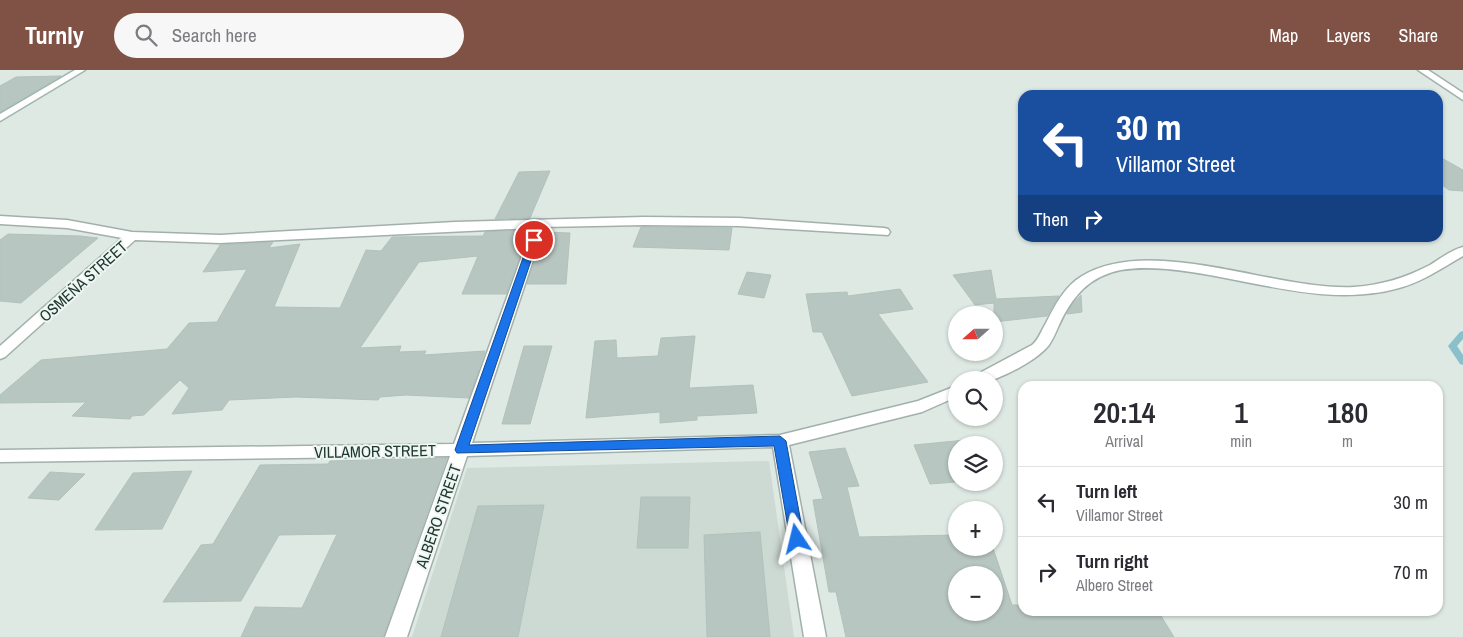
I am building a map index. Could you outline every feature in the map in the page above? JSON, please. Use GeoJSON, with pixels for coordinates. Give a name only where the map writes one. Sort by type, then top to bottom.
{"type":"FeatureCollection","features":[{"type":"Feature","properties":{"kind":"street"},"geometry":{"type":"LineString","coordinates":[[0,118],[81,70]]}},
{"type":"Feature","properties":{"kind":"street"},"geometry":{"type":"LineString","coordinates":[[1422,70],[1463,97]]}},
{"type":"Feature","properties":{"kind":"street","name":"OSMEÑA STREET"},"geometry":{"type":"LineString","coordinates":[[0,220],[67,224],[132,236]]}},
{"type":"Feature","properties":{"kind":"street"},"geometry":{"type":"LineString","coordinates":[[132,236],[220,239],[455,226],[644,221],[729,222],[884,232]]}},
{"type":"Feature","properties":{"kind":"street","name":"ALBERO STREET"},"geometry":{"type":"LineString","coordinates":[[396,637],[539,224]]}},
{"type":"Feature","properties":{"kind":"street","name":"OSMEÑA STREET"},"geometry":{"type":"LineString","coordinates":[[0,354],[132,236]]}},
{"type":"Feature","properties":{"kind":"street"},"geometry":{"type":"LineString","coordinates":[[1000,371],[1042,344],[1066,296],[1079,284],[1112,268],[1158,265],[1182,266],[1317,289],[1360,291],[1395,286],[1428,272],[1463,251]]}},
{"type":"Feature","properties":{"kind":"street","name":"VILLAMOR STREET"},"geometry":{"type":"LineString","coordinates":[[0,456],[461,450],[780,441],[922,406],[948,395]]}},
{"type":"Feature","properties":{"kind":"street"},"geometry":{"type":"LineString","coordinates":[[780,441],[815,637]]}},
{"type":"Feature","properties":{"kind":"shaded area"},"geometry":{"type":"Polygon","coordinates":[[[769,461],[794,637],[412,637],[467,468],[769,461]]]}},
{"type":"Feature","properties":{"kind":"building"},"geometry":{"type":"Polygon","coordinates":[[[61,76],[0,112],[0,86],[16,77],[61,76]]]}},
{"type":"Feature","properties":{"kind":"building"},"geometry":{"type":"Polygon","coordinates":[[[1443,159],[1463,170],[1463,191],[1449,190],[1443,186],[1443,159]]]}},
{"type":"Feature","properties":{"kind":"building"},"geometry":{"type":"Polygon","coordinates":[[[550,171],[530,218],[495,219],[519,172],[550,171]]]}},
{"type":"Feature","properties":{"kind":"building"},"geometry":{"type":"Polygon","coordinates":[[[641,227],[732,228],[729,250],[633,247],[641,227]]]}},
{"type":"Feature","properties":{"kind":"building"},"geometry":{"type":"Polygon","coordinates":[[[525,230],[529,232],[506,294],[462,294],[478,256],[419,262],[360,348],[401,346],[399,352],[426,351],[424,355],[485,351],[469,398],[406,395],[380,397],[378,400],[296,397],[229,400],[222,410],[172,414],[189,388],[180,380],[144,415],[132,416],[130,419],[72,416],[86,402],[0,403],[0,395],[41,360],[167,349],[189,323],[217,322],[247,269],[203,272],[220,245],[273,242],[269,248],[300,244],[274,307],[340,308],[366,250],[381,251],[392,237],[483,236],[485,232],[525,230]]]}},
{"type":"Feature","properties":{"kind":"building"},"geometry":{"type":"Polygon","coordinates":[[[544,232],[570,233],[566,284],[527,284],[544,232]]]}},
{"type":"Feature","properties":{"kind":"building"},"geometry":{"type":"Polygon","coordinates":[[[8,234],[98,238],[21,303],[0,301],[0,240],[8,234]]]}},
{"type":"Feature","properties":{"kind":"building"},"geometry":{"type":"Polygon","coordinates":[[[991,270],[996,299],[1059,296],[1047,316],[1003,321],[1003,306],[994,306],[994,303],[975,305],[953,275],[991,270]]]}},
{"type":"Feature","properties":{"kind":"building"},"geometry":{"type":"Polygon","coordinates":[[[747,272],[771,275],[764,298],[738,294],[747,272]]]}},
{"type":"Feature","properties":{"kind":"building"},"geometry":{"type":"Polygon","coordinates":[[[900,289],[913,309],[878,314],[928,382],[852,396],[822,332],[813,332],[806,294],[847,292],[848,296],[900,289]]]}},
{"type":"Feature","properties":{"kind":"building"},"geometry":{"type":"Polygon","coordinates":[[[1081,295],[1082,312],[1067,314],[1071,306],[1081,295]]]}},
{"type":"Feature","properties":{"kind":"building"},"geometry":{"type":"Polygon","coordinates":[[[695,336],[689,388],[753,385],[757,413],[697,416],[697,420],[660,423],[660,412],[586,418],[595,341],[616,340],[617,358],[658,356],[661,338],[695,336]]]}},
{"type":"Feature","properties":{"kind":"building"},"geometry":{"type":"Polygon","coordinates":[[[524,346],[552,346],[530,424],[502,424],[524,346]]]}},
{"type":"Feature","properties":{"kind":"building"},"geometry":{"type":"Polygon","coordinates":[[[948,442],[948,483],[930,484],[914,445],[948,442]]]}},
{"type":"Feature","properties":{"kind":"building"},"geometry":{"type":"Polygon","coordinates":[[[845,448],[859,486],[847,487],[859,537],[948,535],[948,556],[996,556],[999,566],[948,566],[948,621],[1003,621],[1003,578],[1012,605],[1018,605],[1018,616],[1161,616],[1174,637],[846,637],[836,592],[829,592],[813,500],[823,499],[809,452],[845,448]]]}},
{"type":"Feature","properties":{"kind":"building"},"geometry":{"type":"Polygon","coordinates":[[[447,458],[383,637],[241,637],[255,607],[302,608],[337,534],[279,535],[241,601],[163,602],[201,545],[213,544],[260,465],[328,464],[330,461],[447,458]]]}},
{"type":"Feature","properties":{"kind":"building"},"geometry":{"type":"Polygon","coordinates":[[[192,471],[162,529],[95,530],[133,473],[192,471]]]}},
{"type":"Feature","properties":{"kind":"building"},"geometry":{"type":"Polygon","coordinates":[[[50,472],[85,474],[59,500],[28,498],[50,472]]]}},
{"type":"Feature","properties":{"kind":"building"},"geometry":{"type":"Polygon","coordinates":[[[641,497],[690,497],[688,548],[637,548],[641,497]]]}},
{"type":"Feature","properties":{"kind":"building"},"geometry":{"type":"Polygon","coordinates":[[[544,505],[518,637],[441,637],[478,506],[544,505]]]}},
{"type":"Feature","properties":{"kind":"building"},"geometry":{"type":"Polygon","coordinates":[[[760,532],[770,637],[707,637],[704,535],[760,532]]]}},
{"type":"Feature","properties":{"kind":"waterway"},"geometry":{"type":"LineString","coordinates":[[1463,334],[1452,346],[1463,362]]}},
{"type":"Feature","properties":{"kind":"route"},"geometry":{"type":"LineString","coordinates":[[534,240],[461,450],[780,441],[797,539]]}}]}
